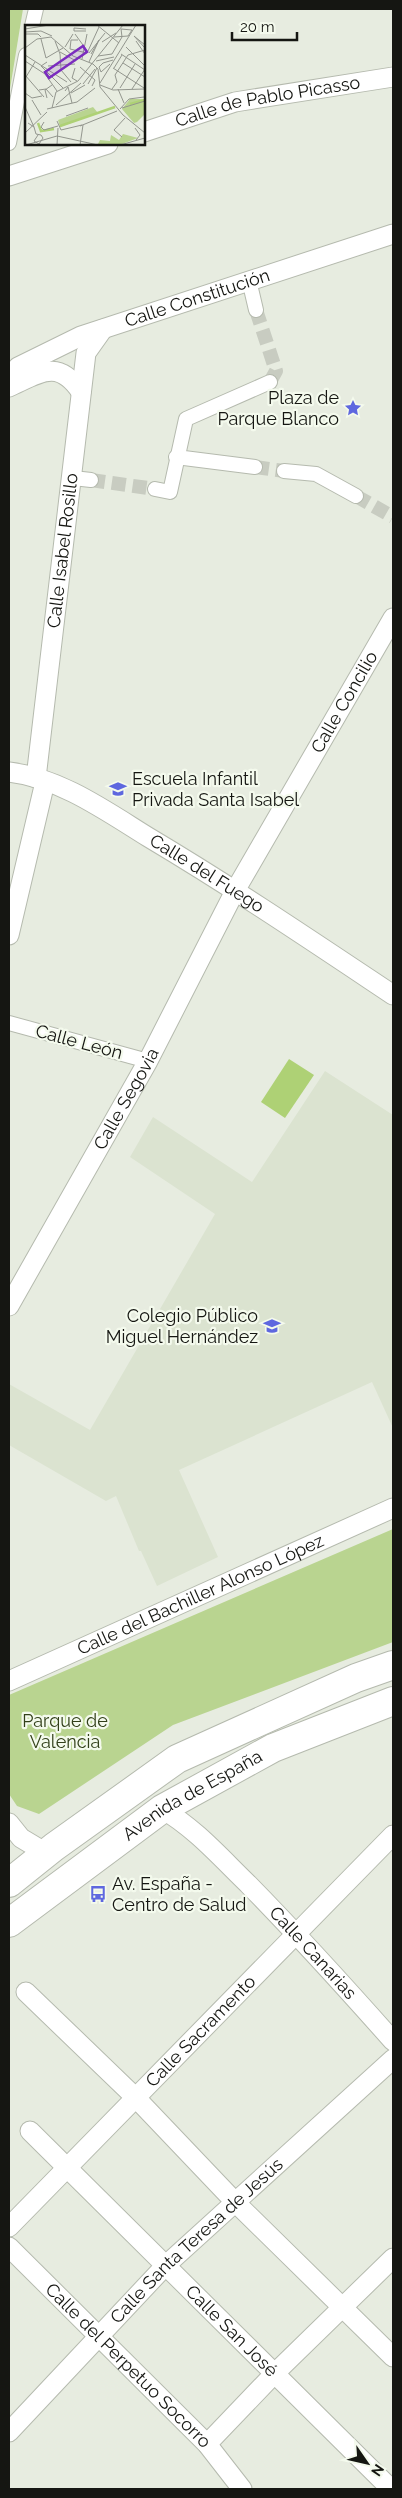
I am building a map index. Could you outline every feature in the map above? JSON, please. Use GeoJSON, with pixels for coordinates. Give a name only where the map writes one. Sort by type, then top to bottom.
{"type":"FeatureCollection","features":[{"type":"Feature","properties":{"kind":"main road","name":"Avenida de España"},"geometry":{"type":"LineString","coordinates":[[9,1883],[46,1853],[177,1759],[356,1678],[393,1665]]}},
{"type":"Feature","properties":{"kind":"main road","name":"Avenida de España"},"geometry":{"type":"LineString","coordinates":[[9,1923],[162,1809],[273,1748],[393,1701]]}},
{"type":"Feature","properties":{"kind":"street"},"geometry":{"type":"LineString","coordinates":[[32,25],[36,9]]}},
{"type":"Feature","properties":{"kind":"street"},"geometry":{"type":"LineString","coordinates":[[9,143],[25,60]]}},
{"type":"Feature","properties":{"kind":"street","name":"Calle de Pablo Picasso"},"geometry":{"type":"LineString","coordinates":[[145,132],[235,102],[393,77]]}},
{"type":"Feature","properties":{"kind":"street"},"geometry":{"type":"LineString","coordinates":[[9,176],[105,145]]}},
{"type":"Feature","properties":{"kind":"street","name":"Calle Constitución"},"geometry":{"type":"LineString","coordinates":[[9,377],[18,367],[81,336],[393,234]]}},
{"type":"Feature","properties":{"kind":"street"},"geometry":{"type":"LineString","coordinates":[[249,280],[256,310]]}},
{"type":"Feature","properties":{"kind":"street","name":"Calle Isabel Rosillo"},"geometry":{"type":"LineString","coordinates":[[9,930],[41,780],[82,479],[81,392],[86,353],[103,329]]}},
{"type":"Feature","properties":{"kind":"street"},"geometry":{"type":"LineString","coordinates":[[9,387],[40,372],[59,371],[70,377],[81,392]]}},
{"type":"Feature","properties":{"kind":"street"},"geometry":{"type":"LineString","coordinates":[[155,489],[170,492],[176,457],[186,419],[270,382]]}},
{"type":"Feature","properties":{"kind":"street"},"geometry":{"type":"LineString","coordinates":[[176,457],[255,466]]}},
{"type":"Feature","properties":{"kind":"street"},"geometry":{"type":"LineString","coordinates":[[284,471],[316,474],[356,496]]}},
{"type":"Feature","properties":{"kind":"street","name":"Calle Concilio"},"geometry":{"type":"LineString","coordinates":[[236,889],[393,618]]}},
{"type":"Feature","properties":{"kind":"street","name":"Calle del Fuego"},"geometry":{"type":"LineString","coordinates":[[9,772],[24,774],[78,795],[236,889],[393,995]]}},
{"type":"Feature","properties":{"kind":"street","name":"Calle Segovia"},"geometry":{"type":"LineString","coordinates":[[9,1306],[148,1061],[236,889]]}},
{"type":"Feature","properties":{"kind":"street","name":"Calle León"},"geometry":{"type":"LineString","coordinates":[[9,1023],[148,1061]]}},
{"type":"Feature","properties":{"kind":"street","name":"Calle del Bachiller Alonso López"},"geometry":{"type":"LineString","coordinates":[[9,1681],[393,1508]]}},
{"type":"Feature","properties":{"kind":"street","name":"Calle Canarias"},"geometry":{"type":"LineString","coordinates":[[162,1809],[175,1817],[215,1851],[297,1934],[393,2041]]}},
{"type":"Feature","properties":{"kind":"street"},"geometry":{"type":"LineString","coordinates":[[9,1822],[22,1838],[46,1853]]}},
{"type":"Feature","properties":{"kind":"street","name":"Calle Sacramento"},"geometry":{"type":"LineString","coordinates":[[9,2227],[393,1835]]}},
{"type":"Feature","properties":{"kind":"street"},"geometry":{"type":"LineString","coordinates":[[26,1992],[136,2098],[236,2203],[393,2357]]}},
{"type":"Feature","properties":{"kind":"street","name":"Calle Santa Teresa de Jesús"},"geometry":{"type":"LineString","coordinates":[[9,2432],[165,2266],[393,2059]]}},
{"type":"Feature","properties":{"kind":"street","name":"Calle San José"},"geometry":{"type":"LineString","coordinates":[[30,2131],[391,2489]]}},
{"type":"Feature","properties":{"kind":"street","name":"Calle del Perpetuo Socorro"},"geometry":{"type":"LineString","coordinates":[[9,2247],[207,2444],[242,2489]]}},
{"type":"Feature","properties":{"kind":"street"},"geometry":{"type":"LineString","coordinates":[[207,2444],[274,2374],[393,2258]]}},
{"type":"Feature","properties":{"kind":"shaded area"},"geometry":{"type":"Polygon","coordinates":[[[289,1059],[314,1075],[285,1118],[261,1102],[289,1059]]]}},
{"type":"Feature","properties":{"kind":"shaded area","name":"Colegio Público Miguel Hernández"},"geometry":{"type":"Polygon","coordinates":[[[325,1071],[393,1115],[393,1428],[372,1382],[179,1470],[218,1557],[157,1586],[141,1551],[139,1551],[116,1496],[106,1501],[9,1445],[9,1384],[90,1430],[215,1214],[130,1157],[153,1117],[252,1182],[325,1071]]]}},
{"type":"Feature","properties":{"kind":"green space"},"geometry":{"type":"Polygon","coordinates":[[[9,9],[23,9],[9,95],[9,9]]]}},
{"type":"Feature","properties":{"kind":"green space","name":"Parque de Valencia"},"geometry":{"type":"Polygon","coordinates":[[[393,1529],[393,1642],[173,1725],[39,1814],[17,1806],[9,1794],[9,1695],[393,1529]]]}},
{"type":"Feature","properties":{"kind":"tunnel"},"geometry":{"type":"LineString","coordinates":[[256,310],[276,371],[270,382]]}},
{"type":"Feature","properties":{"kind":"tunnel"},"geometry":{"type":"LineString","coordinates":[[255,467],[284,471]]}},
{"type":"Feature","properties":{"kind":"tunnel"},"geometry":{"type":"LineString","coordinates":[[91,480],[155,489]]}},
{"type":"Feature","properties":{"kind":"tunnel"},"geometry":{"type":"LineString","coordinates":[[356,496],[393,517]]}},
{"type":"Feature","properties":{"kind":"place","name":"Plaza de Parque Blanco"},"geometry":{"type":"Point","coordinates":[353,408]}},
{"type":"Feature","properties":{"kind":"place","name":"Escuela Infantil Privada Santa Isabel"},"geometry":{"type":"Point","coordinates":[118,789]}},
{"type":"Feature","properties":{"kind":"place","name":"Colegio Público Miguel Hernández"},"geometry":{"type":"Point","coordinates":[272,1326]}},
{"type":"Feature","properties":{"kind":"place","name":"Av. España - Centro de Salud"},"geometry":{"type":"Point","coordinates":[98,1894]}}]}
